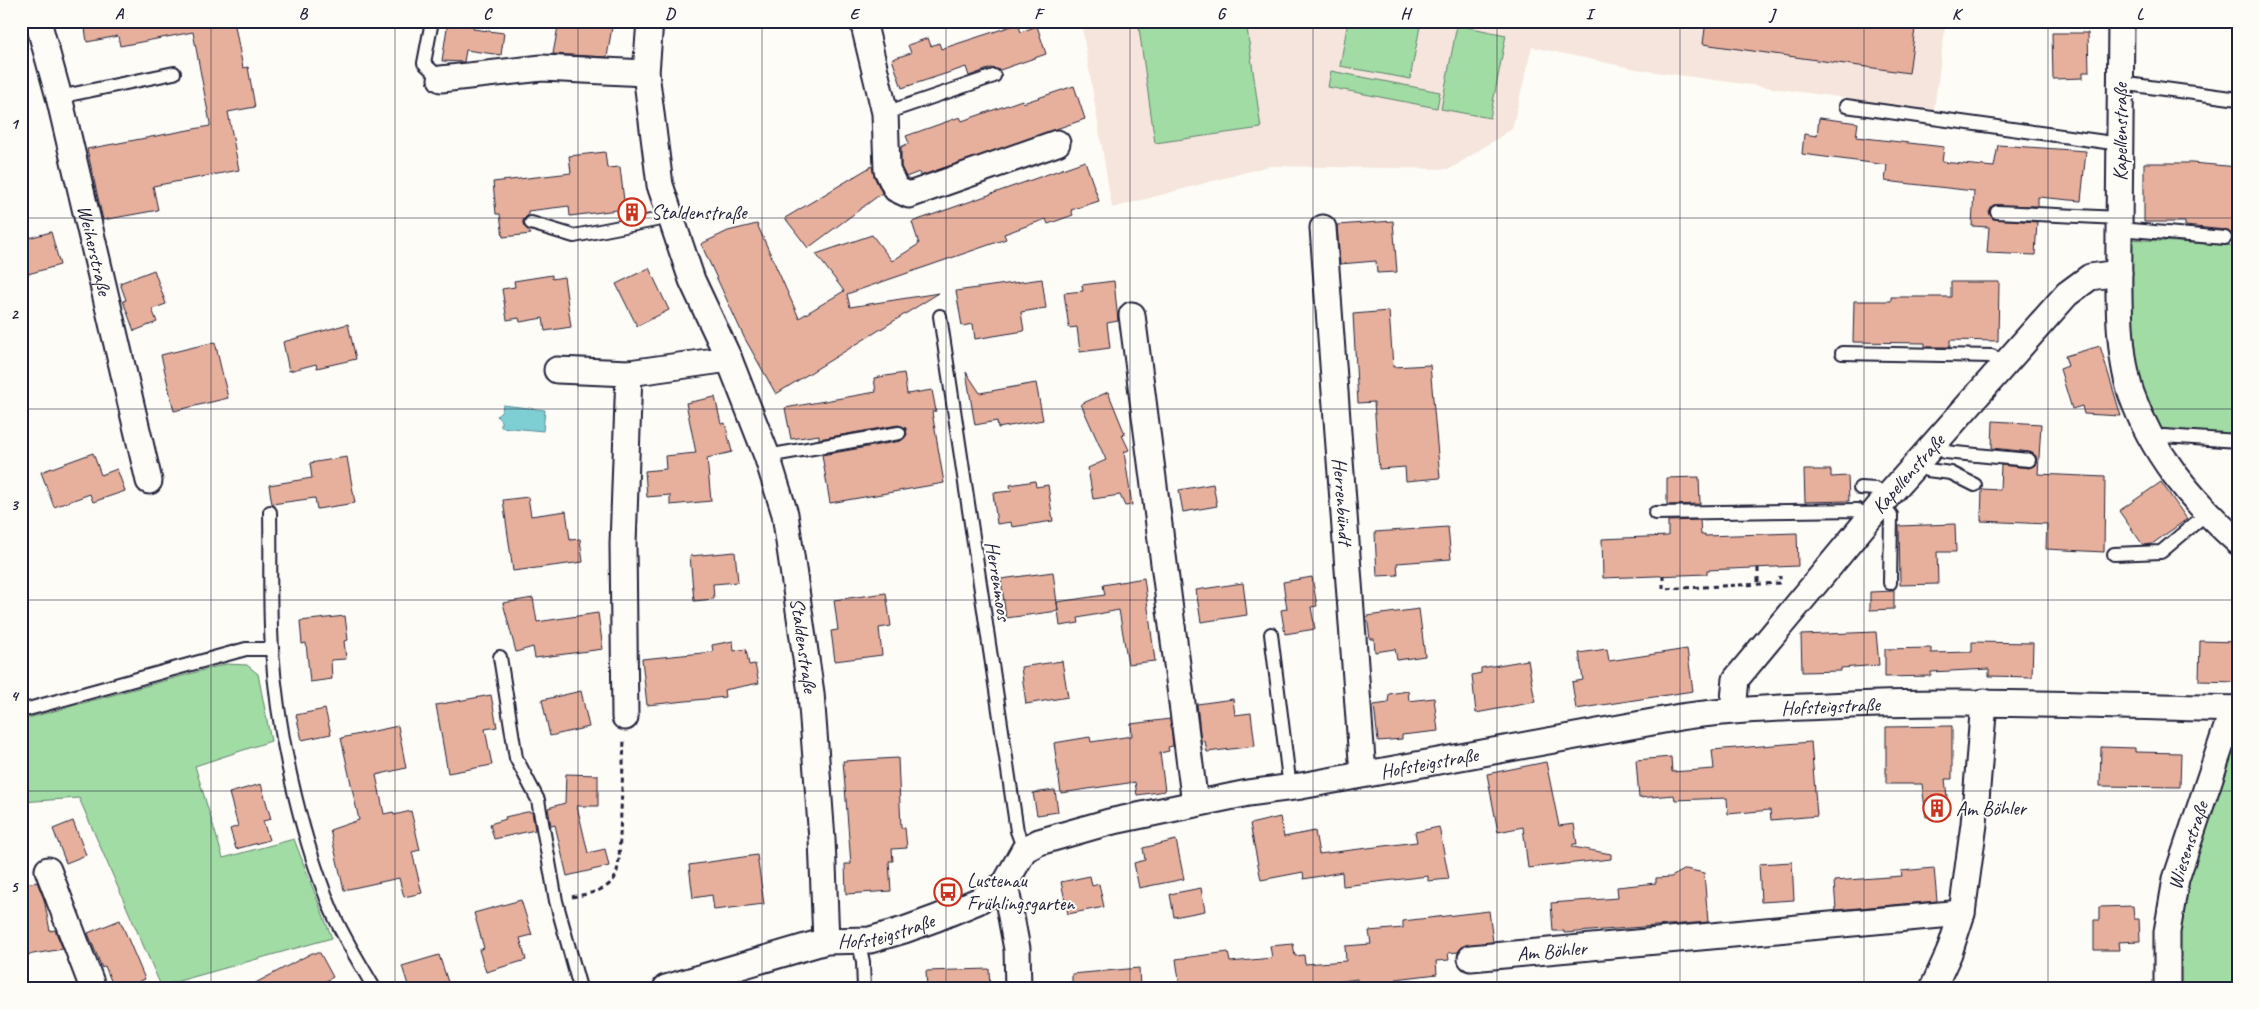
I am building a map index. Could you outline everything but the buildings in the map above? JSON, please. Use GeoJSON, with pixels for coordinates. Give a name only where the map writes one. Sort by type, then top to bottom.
{"type":"FeatureCollection","features":[{"type":"Feature","properties":{"kind":"street","name":"Weiherstraße"},"geometry":{"type":"LineString","coordinates":[[38,21],[59,97],[149,481]]}},
{"type":"Feature","properties":{"kind":"street","name":"Staldenstraße"},"geometry":{"type":"LineString","coordinates":[[650,21],[646,73],[660,185],[692,280],[729,359],[767,456],[785,514],[811,693],[822,839],[826,941]]}},
{"type":"Feature","properties":{"kind":"street"},"geometry":{"type":"LineString","coordinates":[[863,21],[885,113],[887,170],[896,189],[909,195],[1057,143]]}},
{"type":"Feature","properties":{"kind":"street","name":"Kapellenstraße"},"geometry":{"type":"LineString","coordinates":[[2121,21],[2119,273],[2123,348],[2131,392],[2152,440],[2176,478],[2206,514],[2238,542]]}},
{"type":"Feature","properties":{"kind":"street"},"geometry":{"type":"LineString","coordinates":[[441,79],[542,68],[646,73]]}},
{"type":"Feature","properties":{"kind":"street","name":"Herrenbündt"},"geometry":{"type":"LineString","coordinates":[[1323,228],[1363,774]]}},
{"type":"Feature","properties":{"kind":"street","name":"Kapellenstraße"},"geometry":{"type":"LineString","coordinates":[[1733,710],[1736,679],[1918,461],[2067,294],[2090,277],[2119,273]]}},
{"type":"Feature","properties":{"kind":"street"},"geometry":{"type":"LineString","coordinates":[[1132,315],[1195,804]]}},
{"type":"Feature","properties":{"kind":"street"},"geometry":{"type":"LineString","coordinates":[[557,370],[629,373],[729,359]]}},
{"type":"Feature","properties":{"kind":"street"},"geometry":{"type":"LineString","coordinates":[[625,717],[623,544],[629,373]]}},
{"type":"Feature","properties":{"kind":"street"},"geometry":{"type":"LineString","coordinates":[[1933,988],[1949,953],[1962,913],[1974,824],[1984,702]]}},
{"type":"Feature","properties":{"kind":"street","name":"Hofsteigstraße"},"geometry":{"type":"LineString","coordinates":[[666,988],[826,941],[870,940],[938,918],[978,901],[1005,884],[1024,850],[1039,842],[1109,822],[1248,793],[1290,788],[1680,717],[1733,710],[1872,703],[1984,702],[2236,709]]}},
{"type":"Feature","properties":{"kind":"street","name":"Wiesenstraße"},"geometry":{"type":"LineString","coordinates":[[2167,988],[2167,932],[2176,880],[2236,709]]}},
{"type":"Feature","properties":{"kind":"street"},"geometry":{"type":"LineString","coordinates":[[48,870],[93,988]]}},
{"type":"Feature","properties":{"kind":"street"},"geometry":{"type":"LineString","coordinates":[[1005,884],[1017,949],[1018,988]]}},
{"type":"Feature","properties":{"kind":"street","name":"Am Böhler"},"geometry":{"type":"LineString","coordinates":[[1471,958],[1962,913]]}},
{"type":"Feature","properties":{"kind":"lane"},"geometry":{"type":"LineString","coordinates":[[432,21],[424,63],[441,79]]}},
{"type":"Feature","properties":{"kind":"lane"},"geometry":{"type":"LineString","coordinates":[[59,97],[174,73]]}},
{"type":"Feature","properties":{"kind":"lane"},"geometry":{"type":"LineString","coordinates":[[885,113],[994,76]]}},
{"type":"Feature","properties":{"kind":"lane"},"geometry":{"type":"LineString","coordinates":[[2120,83],[2238,99]]}},
{"type":"Feature","properties":{"kind":"lane"},"geometry":{"type":"LineString","coordinates":[[1846,106],[2120,144]]}},
{"type":"Feature","properties":{"kind":"lane"},"geometry":{"type":"LineString","coordinates":[[1998,212],[2119,224],[2225,238]]}},
{"type":"Feature","properties":{"kind":"lane"},"geometry":{"type":"LineString","coordinates":[[531,223],[574,236],[671,217]]}},
{"type":"Feature","properties":{"kind":"lane","name":"Herrenmoos"},"geometry":{"type":"LineString","coordinates":[[940,316],[1017,831],[1024,850]]}},
{"type":"Feature","properties":{"kind":"lane"},"geometry":{"type":"LineString","coordinates":[[1842,353],[1992,356],[2003,366]]}},
{"type":"Feature","properties":{"kind":"lane"},"geometry":{"type":"LineString","coordinates":[[767,456],[898,433]]}},
{"type":"Feature","properties":{"kind":"lane"},"geometry":{"type":"LineString","coordinates":[[2152,440],[2164,436],[2238,440]]}},
{"type":"Feature","properties":{"kind":"lane"},"geometry":{"type":"LineString","coordinates":[[1935,443],[1944,452],[2029,460]]}},
{"type":"Feature","properties":{"kind":"lane"},"geometry":{"type":"LineString","coordinates":[[1918,461],[1927,470],[1950,473],[1974,484]]}},
{"type":"Feature","properties":{"kind":"lane"},"geometry":{"type":"LineString","coordinates":[[1860,488],[1876,488],[1878,507]]}},
{"type":"Feature","properties":{"kind":"lane"},"geometry":{"type":"LineString","coordinates":[[1655,513],[1858,510],[1878,507],[1891,515],[1890,583]]}},
{"type":"Feature","properties":{"kind":"lane"},"geometry":{"type":"LineString","coordinates":[[270,512],[272,649],[278,701],[293,787],[301,820],[329,906],[374,988]]}},
{"type":"Feature","properties":{"kind":"lane"},"geometry":{"type":"LineString","coordinates":[[2114,554],[2161,552],[2206,514]]}},
{"type":"Feature","properties":{"kind":"lane"},"geometry":{"type":"LineString","coordinates":[[1271,634],[1290,788]]}},
{"type":"Feature","properties":{"kind":"lane"},"geometry":{"type":"LineString","coordinates":[[21,711],[246,650],[272,649]]}},
{"type":"Feature","properties":{"kind":"lane"},"geometry":{"type":"LineString","coordinates":[[500,657],[516,758],[538,800],[556,901],[580,988]]}},
{"type":"Feature","properties":{"kind":"lane"},"geometry":{"type":"LineString","coordinates":[[858,939],[864,988]]}},
{"type":"Feature","properties":{"kind":"path"},"geometry":{"type":"LineString","coordinates":[[1758,568],[1758,584]]}},
{"type":"Feature","properties":{"kind":"path"},"geometry":{"type":"LineString","coordinates":[[1662,576],[1663,589],[1780,583],[1780,576]]}},
{"type":"Feature","properties":{"kind":"path"},"geometry":{"type":"LineString","coordinates":[[556,901],[593,893],[606,887],[614,879],[619,860],[625,717]]}},
{"type":"Feature","properties":{"kind":"shaded area"},"geometry":{"type":"Polygon","coordinates":[[[1081,21],[1946,21],[1934,110],[1641,70],[1532,47],[1512,129],[1450,169],[1269,166],[1112,208],[1081,21]]]}},
{"type":"Feature","properties":{"kind":"green space"},"geometry":{"type":"Polygon","coordinates":[[[1138,21],[1246,21],[1261,128],[1155,143],[1138,21]]]}},
{"type":"Feature","properties":{"kind":"green space"},"geometry":{"type":"Polygon","coordinates":[[[1348,21],[1421,21],[1410,79],[1340,66],[1348,21]]]}},
{"type":"Feature","properties":{"kind":"green space"},"geometry":{"type":"Polygon","coordinates":[[[1457,25],[1506,35],[1490,118],[1441,109],[1457,25]]]}},
{"type":"Feature","properties":{"kind":"green space"},"geometry":{"type":"Polygon","coordinates":[[[1331,71],[1440,92],[1437,108],[1328,87],[1331,71]]]}},
{"type":"Feature","properties":{"kind":"green space"},"geometry":{"type":"Polygon","coordinates":[[[2129,239],[2238,246],[2238,435],[2169,432],[2154,424],[2144,402],[2132,347],[2129,239]]]}},
{"type":"Feature","properties":{"kind":"green space"},"geometry":{"type":"Polygon","coordinates":[[[226,664],[247,665],[258,674],[271,741],[195,766],[223,858],[294,839],[332,938],[161,986],[79,798],[21,802],[21,720],[226,664]]]}},
{"type":"Feature","properties":{"kind":"green space"},"geometry":{"type":"Polygon","coordinates":[[[2238,709],[2238,988],[2167,988],[2169,920],[2238,709]]]}},
{"type":"Feature","properties":{"kind":"water"},"geometry":{"type":"Polygon","coordinates":[[[503,405],[545,410],[543,431],[501,427],[501,421],[497,416],[502,411],[503,405]]]}},
{"type":"Feature","properties":{"kind":"place","name":"Staldenstraße"},"geometry":{"type":"Point","coordinates":[632,212]}},
{"type":"Feature","properties":{"kind":"place","name":"Am Böhler"},"geometry":{"type":"Point","coordinates":[1937,808]}},
{"type":"Feature","properties":{"kind":"place","name":"Lustenau Frühlingsgarten"},"geometry":{"type":"Point","coordinates":[948,892]}}]}
